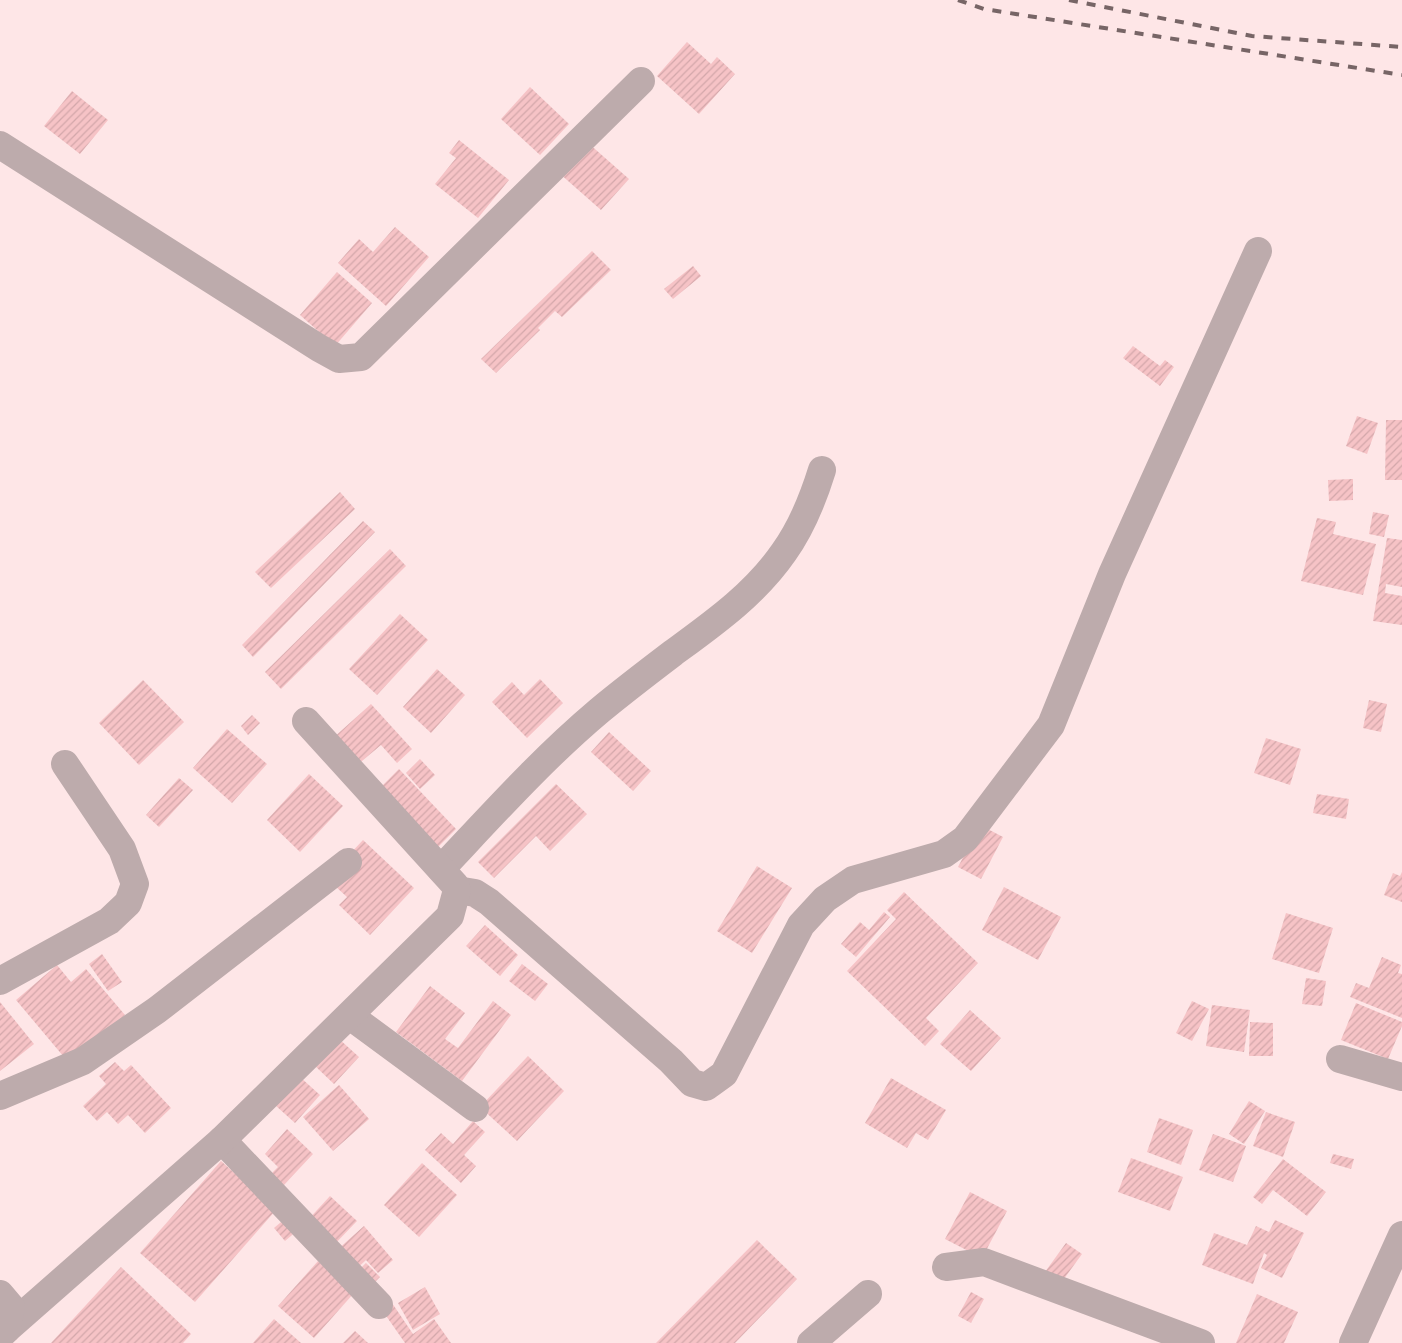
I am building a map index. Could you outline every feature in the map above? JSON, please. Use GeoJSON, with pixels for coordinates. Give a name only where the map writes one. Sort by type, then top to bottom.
{"type":"FeatureCollection","features":[{"type":"Feature","properties":{"kind":"street"},"geometry":{"type":"LineString","coordinates":[[0,145],[319,348],[339,359],[361,357],[641,81]]}},
{"type":"Feature","properties":{"kind":"street"},"geometry":{"type":"LineString","coordinates":[[306,721],[441,869],[457,890],[475,893],[489,902],[670,1061],[692,1083],[706,1087],[724,1074],[801,925],[825,899],[853,880],[944,854],[965,839],[1050,725],[1112,574],[1258,251]]}},
{"type":"Feature","properties":{"kind":"street"},"geometry":{"type":"LineString","coordinates":[[441,869],[566,740],[632,684],[724,616],[747,596],[767,575],[785,551],[809,508],[822,470]]}},
{"type":"Feature","properties":{"kind":"street"},"geometry":{"type":"LineString","coordinates":[[0,981],[109,921],[128,903],[135,884],[122,849],[66,764]]}},
{"type":"Feature","properties":{"kind":"street"},"geometry":{"type":"LineString","coordinates":[[0,1096],[83,1061],[157,1010],[348,862]]}},
{"type":"Feature","properties":{"kind":"street"},"geometry":{"type":"LineString","coordinates":[[4,1332],[222,1140],[350,1016],[450,916],[457,890]]}},
{"type":"Feature","properties":{"kind":"street"},"geometry":{"type":"LineString","coordinates":[[350,1016],[475,1108]]}},
{"type":"Feature","properties":{"kind":"street"},"geometry":{"type":"LineString","coordinates":[[1340,1059],[1402,1077]]}},
{"type":"Feature","properties":{"kind":"street"},"geometry":{"type":"LineString","coordinates":[[222,1140],[379,1304]]}},
{"type":"Feature","properties":{"kind":"street"},"geometry":{"type":"LineString","coordinates":[[1353,1343],[1402,1235]]}},
{"type":"Feature","properties":{"kind":"street"},"geometry":{"type":"LineString","coordinates":[[946,1267],[984,1262],[1201,1343]]}},
{"type":"Feature","properties":{"kind":"street"},"geometry":{"type":"LineString","coordinates":[[0,1294],[11,1307],[4,1332]]}},
{"type":"Feature","properties":{"kind":"street"},"geometry":{"type":"LineString","coordinates":[[810,1343],[868,1294]]}},
{"type":"Feature","properties":{"kind":"building"},"geometry":{"type":"Polygon","coordinates":[[[687,42],[711,64],[717,57],[735,74],[699,114],[657,76],[687,42]]]}},
{"type":"Feature","properties":{"kind":"building"},"geometry":{"type":"Polygon","coordinates":[[[530,87],[569,124],[540,155],[501,119],[530,87]]]}},
{"type":"Feature","properties":{"kind":"building"},"geometry":{"type":"Polygon","coordinates":[[[72,91],[108,120],[80,154],[44,126],[72,91]]]}},
{"type":"Feature","properties":{"kind":"building"},"geometry":{"type":"Polygon","coordinates":[[[459,140],[509,180],[478,218],[435,184],[456,158],[449,153],[459,140]]]}},
{"type":"Feature","properties":{"kind":"building"},"geometry":{"type":"Polygon","coordinates":[[[587,142],[629,179],[601,210],[559,173],[587,142]]]}},
{"type":"Feature","properties":{"kind":"building"},"geometry":{"type":"Polygon","coordinates":[[[395,227],[429,257],[386,306],[338,263],[359,239],[373,252],[395,227]]]}},
{"type":"Feature","properties":{"kind":"building"},"geometry":{"type":"Polygon","coordinates":[[[592,251],[611,270],[562,317],[555,311],[538,328],[540,330],[496,373],[481,359],[592,251]]]}},
{"type":"Feature","properties":{"kind":"building"},"geometry":{"type":"Polygon","coordinates":[[[693,266],[701,276],[673,299],[664,289],[693,266]]]}},
{"type":"Feature","properties":{"kind":"building"},"geometry":{"type":"Polygon","coordinates":[[[337,272],[372,303],[335,346],[300,315],[337,272]]]}},
{"type":"Feature","properties":{"kind":"building"},"geometry":{"type":"Polygon","coordinates":[[[1133,346],[1160,366],[1165,360],[1174,367],[1160,386],[1123,358],[1133,346]]]}},
{"type":"Feature","properties":{"kind":"building"},"geometry":{"type":"Polygon","coordinates":[[[1357,416],[1378,423],[1367,454],[1346,446],[1357,416]]]}},
{"type":"Feature","properties":{"kind":"building"},"geometry":{"type":"Polygon","coordinates":[[[1386,420],[1402,420],[1402,480],[1385,480],[1386,420]]]}},
{"type":"Feature","properties":{"kind":"building"},"geometry":{"type":"Polygon","coordinates":[[[1353,479],[1353,500],[1329,501],[1328,480],[1353,479]]]}},
{"type":"Feature","properties":{"kind":"building"},"geometry":{"type":"Polygon","coordinates":[[[340,492],[355,509],[271,588],[255,572],[340,492]]]}},
{"type":"Feature","properties":{"kind":"building"},"geometry":{"type":"Polygon","coordinates":[[[1373,512],[1389,515],[1384,537],[1369,534],[1373,512]]]}},
{"type":"Feature","properties":{"kind":"building"},"geometry":{"type":"Polygon","coordinates":[[[1317,518],[1336,522],[1333,534],[1376,544],[1363,595],[1301,581],[1317,518]]]}},
{"type":"Feature","properties":{"kind":"building"},"geometry":{"type":"Polygon","coordinates":[[[363,521],[375,532],[253,657],[242,645],[363,521]]]}},
{"type":"Feature","properties":{"kind":"building"},"geometry":{"type":"Polygon","coordinates":[[[1387,538],[1402,540],[1402,587],[1386,584],[1385,593],[1402,596],[1402,625],[1373,621],[1387,538]]]}},
{"type":"Feature","properties":{"kind":"building"},"geometry":{"type":"Polygon","coordinates":[[[390,549],[406,566],[281,689],[265,672],[390,549]]]}},
{"type":"Feature","properties":{"kind":"building"},"geometry":{"type":"Polygon","coordinates":[[[400,614],[428,640],[377,695],[349,669],[400,614]]]}},
{"type":"Feature","properties":{"kind":"building"},"geometry":{"type":"Polygon","coordinates":[[[437,669],[465,695],[431,733],[403,707],[437,669]]]}},
{"type":"Feature","properties":{"kind":"building"},"geometry":{"type":"Polygon","coordinates":[[[540,679],[563,703],[527,738],[492,702],[512,682],[524,695],[540,679]]]}},
{"type":"Feature","properties":{"kind":"building"},"geometry":{"type":"Polygon","coordinates":[[[143,680],[184,722],[139,765],[99,723],[143,680]]]}},
{"type":"Feature","properties":{"kind":"building"},"geometry":{"type":"Polygon","coordinates":[[[1369,700],[1387,704],[1381,732],[1363,728],[1369,700]]]}},
{"type":"Feature","properties":{"kind":"building"},"geometry":{"type":"Polygon","coordinates":[[[371,704],[412,749],[397,763],[381,745],[356,766],[332,739],[371,704]]]}},
{"type":"Feature","properties":{"kind":"building"},"geometry":{"type":"Polygon","coordinates":[[[252,715],[260,723],[248,735],[241,726],[252,715]]]}},
{"type":"Feature","properties":{"kind":"building"},"geometry":{"type":"Polygon","coordinates":[[[227,729],[267,764],[232,803],[193,768],[227,729]]]}},
{"type":"Feature","properties":{"kind":"building"},"geometry":{"type":"Polygon","coordinates":[[[609,732],[651,771],[633,791],[591,752],[609,732]]]}},
{"type":"Feature","properties":{"kind":"building"},"geometry":{"type":"Polygon","coordinates":[[[1266,738],[1301,749],[1290,785],[1254,773],[1266,738]]]}},
{"type":"Feature","properties":{"kind":"building"},"geometry":{"type":"Polygon","coordinates":[[[420,759],[435,775],[420,789],[406,773],[420,759]]]}},
{"type":"Feature","properties":{"kind":"building"},"geometry":{"type":"Polygon","coordinates":[[[399,769],[456,829],[433,852],[376,792],[399,769]]]}},
{"type":"Feature","properties":{"kind":"building"},"geometry":{"type":"Polygon","coordinates":[[[309,774],[343,806],[300,852],[267,820],[309,774]]]}},
{"type":"Feature","properties":{"kind":"building"},"geometry":{"type":"Polygon","coordinates":[[[179,778],[193,790],[159,827],[146,815],[179,778]]]}},
{"type":"Feature","properties":{"kind":"building"},"geometry":{"type":"Polygon","coordinates":[[[556,784],[587,814],[550,851],[536,836],[494,878],[478,862],[556,784]]]}},
{"type":"Feature","properties":{"kind":"building"},"geometry":{"type":"Polygon","coordinates":[[[1317,794],[1349,799],[1346,819],[1313,813],[1317,794]]]}},
{"type":"Feature","properties":{"kind":"building"},"geometry":{"type":"Polygon","coordinates":[[[980,825],[1003,837],[981,879],[958,867],[980,825]]]}},
{"type":"Feature","properties":{"kind":"building"},"geometry":{"type":"Polygon","coordinates":[[[363,840],[414,888],[370,935],[339,905],[347,897],[335,886],[348,856],[363,840]]]}},
{"type":"Feature","properties":{"kind":"building"},"geometry":{"type":"Polygon","coordinates":[[[757,866],[792,888],[752,953],[717,931],[757,866]]]}},
{"type":"Feature","properties":{"kind":"building"},"geometry":{"type":"Polygon","coordinates":[[[1402,872],[1402,902],[1384,895],[1393,873],[1400,876],[1402,872]]]}},
{"type":"Feature","properties":{"kind":"building"},"geometry":{"type":"Polygon","coordinates":[[[1004,887],[1061,917],[1038,960],[982,930],[1004,887]]]}},
{"type":"Feature","properties":{"kind":"building"},"geometry":{"type":"Polygon","coordinates":[[[904,892],[978,963],[926,1018],[939,1031],[925,1046],[847,971],[896,919],[887,910],[904,892]]]}},
{"type":"Feature","properties":{"kind":"building"},"geometry":{"type":"Polygon","coordinates":[[[884,912],[890,917],[856,957],[841,944],[860,922],[869,930],[884,912]]]}},
{"type":"Feature","properties":{"kind":"building"},"geometry":{"type":"Polygon","coordinates":[[[1286,913],[1333,928],[1319,973],[1272,959],[1286,913]]]}},
{"type":"Feature","properties":{"kind":"building"},"geometry":{"type":"Polygon","coordinates":[[[485,925],[518,955],[500,976],[466,946],[485,925]]]}},
{"type":"Feature","properties":{"kind":"building"},"geometry":{"type":"Polygon","coordinates":[[[102,954],[122,982],[108,991],[89,964],[102,954]]]}},
{"type":"Feature","properties":{"kind":"building"},"geometry":{"type":"Polygon","coordinates":[[[1382,957],[1401,965],[1398,973],[1402,974],[1402,1018],[1350,997],[1356,983],[1369,988],[1382,957]]]}},
{"type":"Feature","properties":{"kind":"building"},"geometry":{"type":"Polygon","coordinates":[[[522,964],[548,984],[535,1001],[509,981],[522,964]]]}},
{"type":"Feature","properties":{"kind":"building"},"geometry":{"type":"Polygon","coordinates":[[[57,965],[71,982],[86,969],[125,1015],[69,1063],[16,1000],[57,965]]]}},
{"type":"Feature","properties":{"kind":"building"},"geometry":{"type":"Polygon","coordinates":[[[1306,978],[1326,981],[1322,1006],[1302,1004],[1306,978]]]}},
{"type":"Feature","properties":{"kind":"building"},"geometry":{"type":"Polygon","coordinates":[[[430,986],[465,1013],[445,1039],[458,1048],[493,1001],[511,1015],[462,1081],[396,1032],[430,986]]]}},
{"type":"Feature","properties":{"kind":"building"},"geometry":{"type":"Polygon","coordinates":[[[1192,1001],[1209,1009],[1192,1041],[1176,1033],[1192,1001]]]}},
{"type":"Feature","properties":{"kind":"building"},"geometry":{"type":"Polygon","coordinates":[[[0,1002],[34,1044],[0,1071],[0,1002]]]}},
{"type":"Feature","properties":{"kind":"building"},"geometry":{"type":"Polygon","coordinates":[[[1356,1003],[1402,1022],[1388,1059],[1341,1040],[1356,1003]]]}},
{"type":"Feature","properties":{"kind":"building"},"geometry":{"type":"Polygon","coordinates":[[[1212,1005],[1250,1010],[1244,1052],[1206,1046],[1212,1005]]]}},
{"type":"Feature","properties":{"kind":"building"},"geometry":{"type":"Polygon","coordinates":[[[970,1010],[1001,1038],[971,1071],[940,1044],[970,1010]]]}},
{"type":"Feature","properties":{"kind":"building"},"geometry":{"type":"Polygon","coordinates":[[[1250,1022],[1273,1023],[1273,1056],[1249,1056],[1250,1022]]]}},
{"type":"Feature","properties":{"kind":"building"},"geometry":{"type":"Polygon","coordinates":[[[338,1038],[359,1057],[334,1084],[314,1065],[338,1038]]]}},
{"type":"Feature","properties":{"kind":"building"},"geometry":{"type":"Polygon","coordinates":[[[528,1056],[564,1091],[517,1141],[480,1107],[528,1056]]]}},
{"type":"Feature","properties":{"kind":"building"},"geometry":{"type":"Polygon","coordinates":[[[115,1062],[124,1071],[131,1065],[171,1108],[145,1133],[128,1115],[118,1124],[107,1112],[97,1121],[83,1106],[106,1084],[99,1076],[115,1062]]]}},
{"type":"Feature","properties":{"kind":"building"},"geometry":{"type":"Polygon","coordinates":[[[300,1077],[320,1095],[295,1123],[275,1105],[300,1077]]]}},
{"type":"Feature","properties":{"kind":"building"},"geometry":{"type":"Polygon","coordinates":[[[891,1078],[946,1110],[928,1140],[916,1133],[907,1148],[865,1123],[891,1078]]]}},
{"type":"Feature","properties":{"kind":"building"},"geometry":{"type":"Polygon","coordinates":[[[339,1085],[369,1119],[333,1151],[303,1117],[339,1085]]]}},
{"type":"Feature","properties":{"kind":"building"},"geometry":{"type":"Polygon","coordinates":[[[1249,1101],[1265,1111],[1244,1144],[1229,1134],[1249,1101]]]}},
{"type":"Feature","properties":{"kind":"building"},"geometry":{"type":"Polygon","coordinates":[[[1266,1112],[1295,1122],[1283,1157],[1253,1146],[1266,1112]]]}},
{"type":"Feature","properties":{"kind":"building"},"geometry":{"type":"Polygon","coordinates":[[[1159,1118],[1193,1130],[1181,1165],[1147,1152],[1159,1118]]]}},
{"type":"Feature","properties":{"kind":"building"},"geometry":{"type":"Polygon","coordinates":[[[473,1121],[485,1132],[464,1155],[476,1166],[461,1183],[425,1150],[441,1133],[453,1144],[473,1121]]]}},
{"type":"Feature","properties":{"kind":"building"},"geometry":{"type":"Polygon","coordinates":[[[287,1129],[313,1154],[282,1187],[270,1175],[278,1167],[265,1154],[287,1129]]]}},
{"type":"Feature","properties":{"kind":"building"},"geometry":{"type":"Polygon","coordinates":[[[1213,1134],[1246,1146],[1233,1182],[1199,1170],[1213,1134]]]}},
{"type":"Feature","properties":{"kind":"building"},"geometry":{"type":"Polygon","coordinates":[[[1333,1154],[1354,1159],[1351,1169],[1330,1163],[1333,1154]]]}},
{"type":"Feature","properties":{"kind":"building"},"geometry":{"type":"Polygon","coordinates":[[[1131,1158],[1183,1177],[1170,1211],[1118,1192],[1131,1158]]]}},
{"type":"Feature","properties":{"kind":"building"},"geometry":{"type":"Polygon","coordinates":[[[1283,1159],[1326,1192],[1307,1216],[1273,1190],[1262,1204],[1253,1197],[1283,1159]]]}},
{"type":"Feature","properties":{"kind":"building"},"geometry":{"type":"Polygon","coordinates":[[[221,1161],[276,1210],[195,1302],[140,1253],[221,1161]]]}},
{"type":"Feature","properties":{"kind":"building"},"geometry":{"type":"Polygon","coordinates":[[[422,1163],[457,1195],[419,1237],[384,1205],[422,1163]]]}},
{"type":"Feature","properties":{"kind":"building"},"geometry":{"type":"Polygon","coordinates":[[[970,1192],[1007,1211],[982,1258],[945,1239],[970,1192]]]}},
{"type":"Feature","properties":{"kind":"building"},"geometry":{"type":"Polygon","coordinates":[[[330,1196],[357,1221],[332,1247],[306,1222],[330,1196]]]}},
{"type":"Feature","properties":{"kind":"building"},"geometry":{"type":"Polygon","coordinates":[[[287,1217],[298,1230],[285,1241],[274,1228],[287,1217]]]}},
{"type":"Feature","properties":{"kind":"building"},"geometry":{"type":"Polygon","coordinates":[[[1275,1220],[1304,1233],[1282,1278],[1261,1268],[1267,1255],[1264,1253],[1253,1284],[1202,1265],[1214,1233],[1247,1245],[1256,1226],[1269,1232],[1275,1220]]]}},
{"type":"Feature","properties":{"kind":"building"},"geometry":{"type":"Polygon","coordinates":[[[364,1226],[393,1260],[378,1273],[366,1260],[354,1271],[336,1251],[364,1226]]]}},
{"type":"Feature","properties":{"kind":"building"},"geometry":{"type":"Polygon","coordinates":[[[757,1240],[797,1279],[735,1343],[656,1343],[757,1240]]]}},
{"type":"Feature","properties":{"kind":"building"},"geometry":{"type":"Polygon","coordinates":[[[1066,1243],[1082,1254],[1053,1294],[1037,1283],[1066,1243]]]}},
{"type":"Feature","properties":{"kind":"building"},"geometry":{"type":"Polygon","coordinates":[[[318,1261],[354,1293],[314,1338],[278,1306],[318,1261]]]}},
{"type":"Feature","properties":{"kind":"building"},"geometry":{"type":"Polygon","coordinates":[[[366,1263],[380,1277],[371,1286],[357,1272],[366,1263]]]}},
{"type":"Feature","properties":{"kind":"building"},"geometry":{"type":"Polygon","coordinates":[[[121,1267],[191,1334],[183,1343],[51,1343],[121,1267]]]}},
{"type":"Feature","properties":{"kind":"building"},"geometry":{"type":"Polygon","coordinates":[[[425,1287],[440,1314],[413,1330],[398,1303],[425,1287]]]}},
{"type":"Feature","properties":{"kind":"building"},"geometry":{"type":"Polygon","coordinates":[[[971,1292],[984,1299],[971,1323],[958,1316],[971,1292]]]}},
{"type":"Feature","properties":{"kind":"building"},"geometry":{"type":"Polygon","coordinates":[[[1257,1294],[1298,1312],[1284,1343],[1236,1343],[1257,1294]]]}},
{"type":"Feature","properties":{"kind":"building"},"geometry":{"type":"Polygon","coordinates":[[[392,1303],[413,1334],[434,1319],[451,1343],[405,1343],[382,1310],[392,1303]]]}},
{"type":"Feature","properties":{"kind":"building"},"geometry":{"type":"Polygon","coordinates":[[[274,1319],[301,1343],[253,1343],[274,1319]]]}},
{"type":"Feature","properties":{"kind":"building"},"geometry":{"type":"Polygon","coordinates":[[[355,1331],[368,1343],[343,1343],[355,1331]]]}},
{"type":"Feature","properties":{"kind":"railway"},"geometry":{"type":"LineString","coordinates":[[958,0],[984,9],[1402,75]]}},
{"type":"Feature","properties":{"kind":"railway"},"geometry":{"type":"LineString","coordinates":[[1069,0],[1252,36],[1402,47]]}}]}
